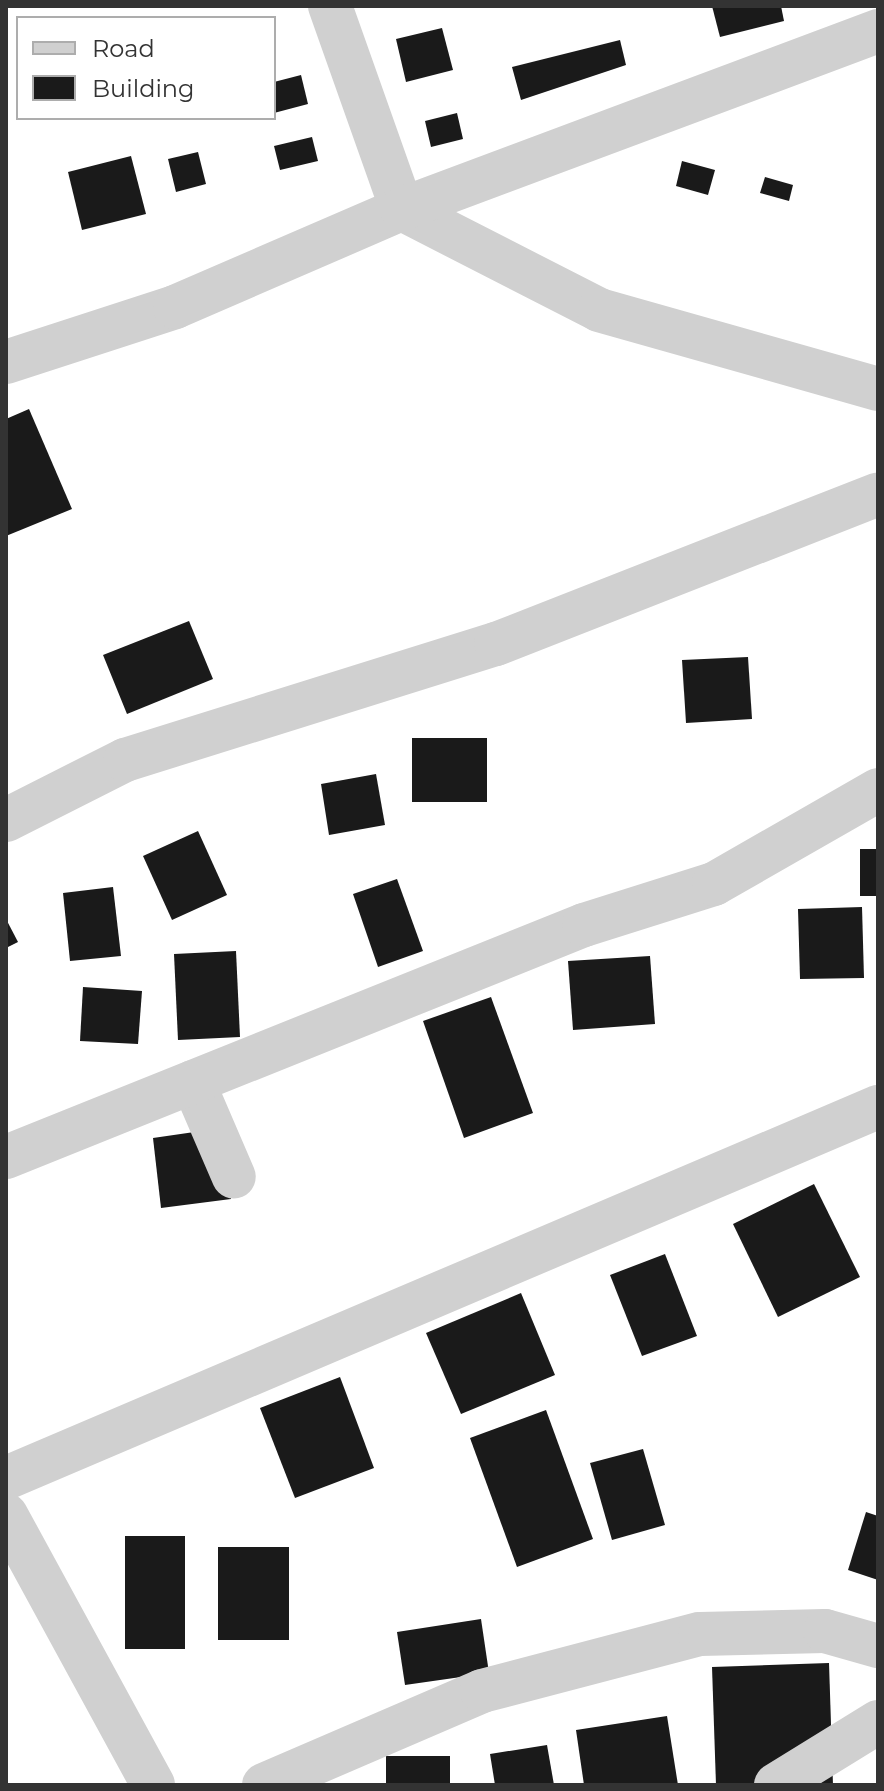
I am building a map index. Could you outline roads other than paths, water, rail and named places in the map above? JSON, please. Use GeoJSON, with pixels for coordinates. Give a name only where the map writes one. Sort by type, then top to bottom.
{"type":"FeatureCollection","features":[{"type":"Feature","properties":{"kind":"street"},"geometry":{"type":"LineString","coordinates":[[330,6],[402,209],[599,310],[878,389]]}},
{"type":"Feature","properties":{"kind":"street"},"geometry":{"type":"LineString","coordinates":[[6,362],[175,307],[402,209],[878,31]]}},
{"type":"Feature","properties":{"kind":"street"},"geometry":{"type":"LineString","coordinates":[[6,820],[125,760],[496,644],[878,494]]}},
{"type":"Feature","properties":{"kind":"street"},"geometry":{"type":"LineString","coordinates":[[6,1157],[584,925],[714,884],[878,790]]}},
{"type":"Feature","properties":{"kind":"street"},"geometry":{"type":"LineString","coordinates":[[193,1082],[234,1177]]}},
{"type":"Feature","properties":{"kind":"street"},"geometry":{"type":"LineString","coordinates":[[6,1478],[878,1107]]}},
{"type":"Feature","properties":{"kind":"street"},"geometry":{"type":"LineString","coordinates":[[6,1515],[153,1785]]}},
{"type":"Feature","properties":{"kind":"street"},"geometry":{"type":"LineString","coordinates":[[264,1785],[482,1691],[700,1634],[825,1631],[878,1646]]}},
{"type":"Feature","properties":{"kind":"street"},"geometry":{"type":"LineString","coordinates":[[776,1785],[878,1722]]}}]}
